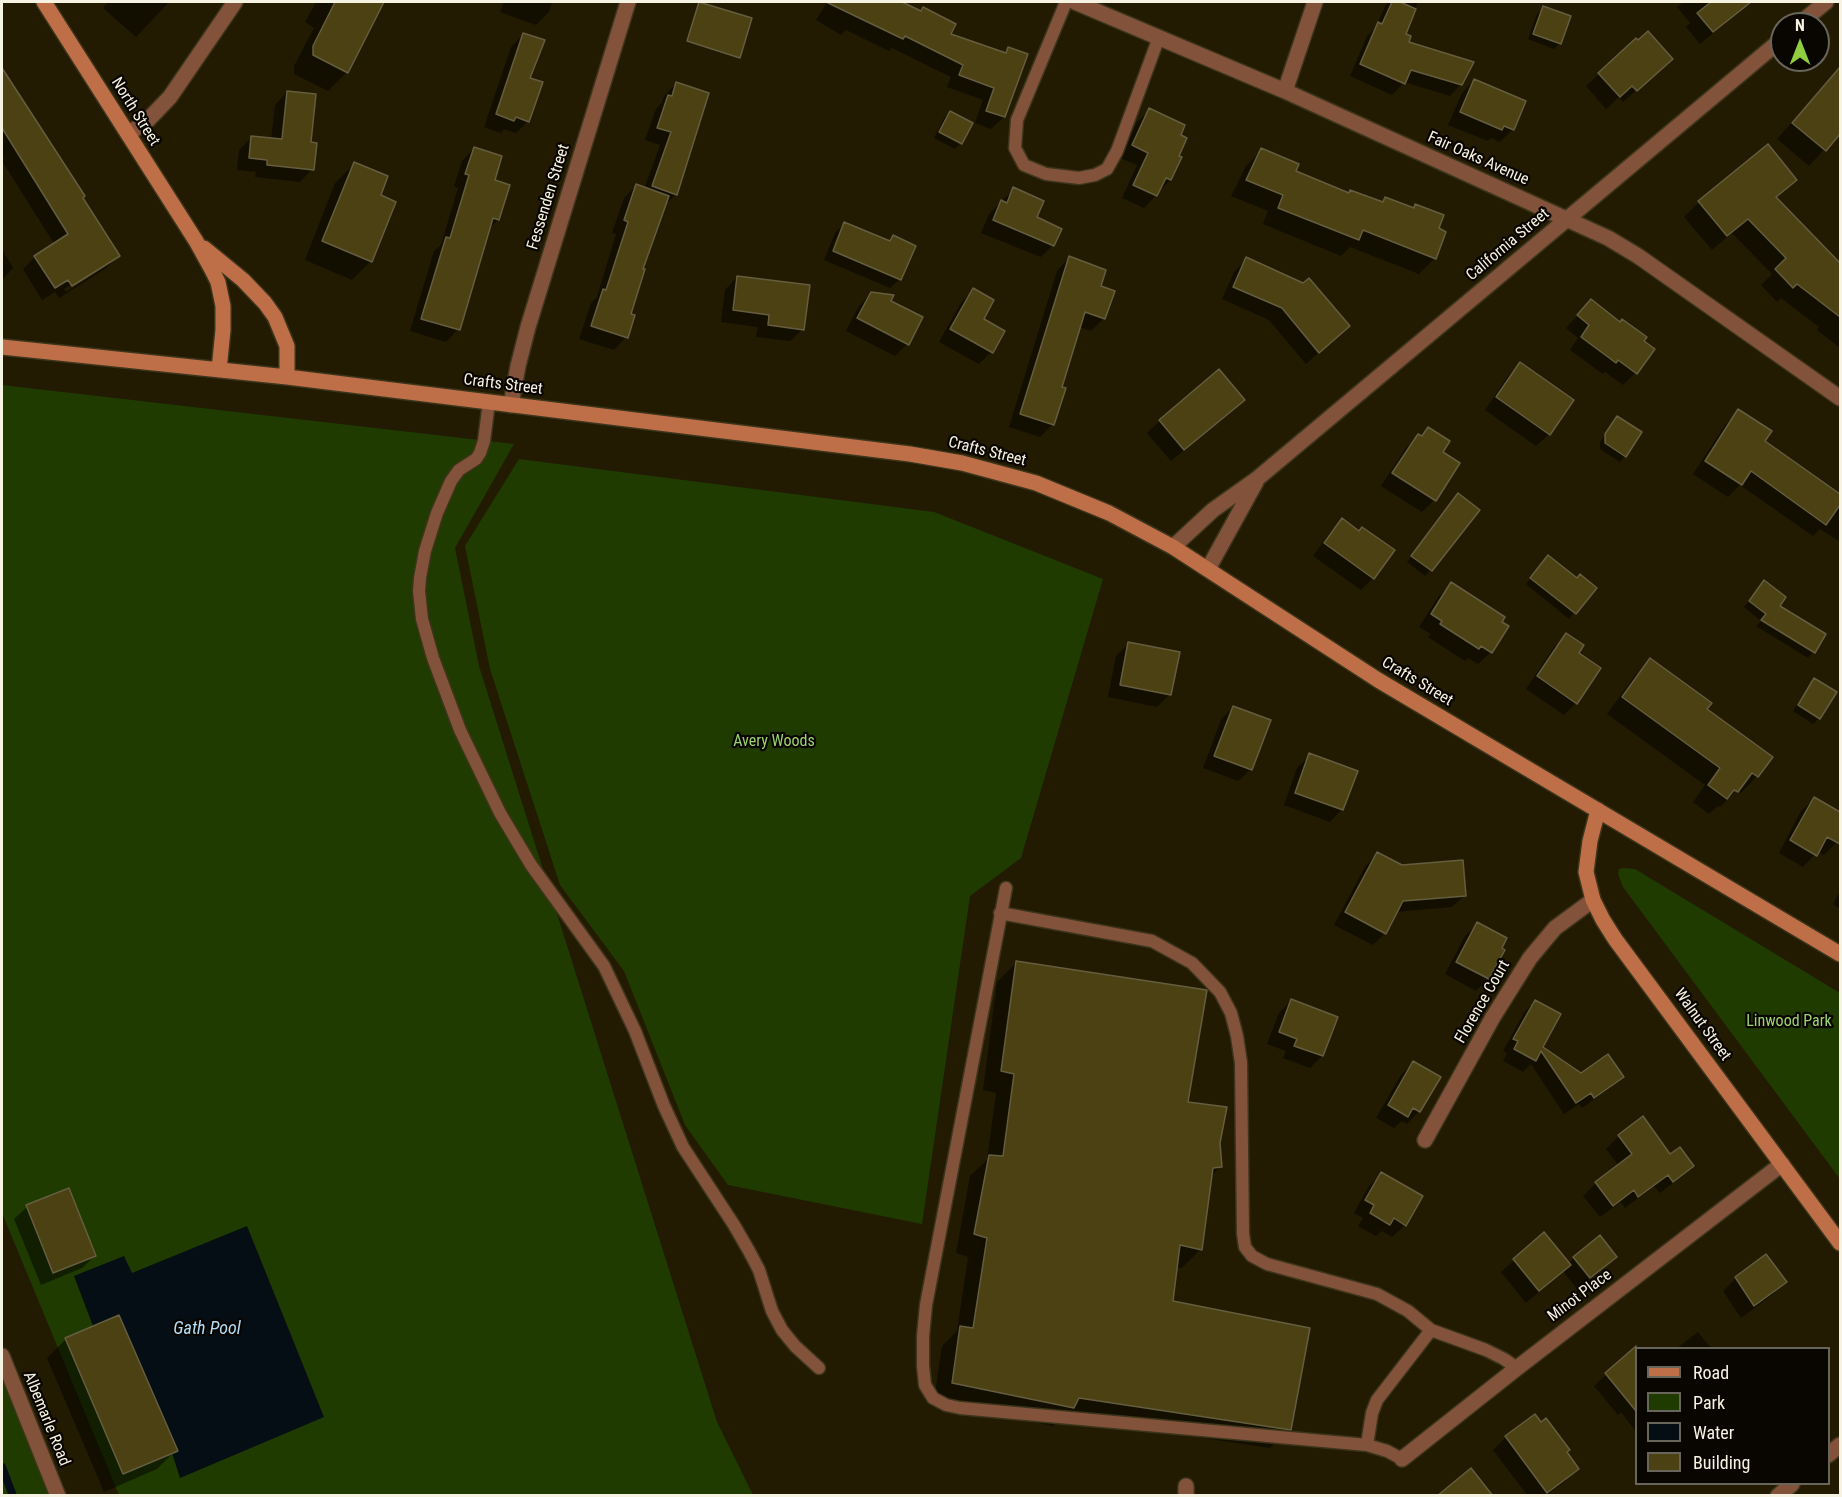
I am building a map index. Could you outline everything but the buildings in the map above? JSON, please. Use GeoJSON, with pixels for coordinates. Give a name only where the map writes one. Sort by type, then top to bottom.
{"type":"FeatureCollection","features":[{"type":"Feature","properties":{"kind":"main road","name":"North Street"},"geometry":{"type":"LineString","coordinates":[[44,2],[196,241],[212,270],[222,294],[223,330],[219,370]]}},
{"type":"Feature","properties":{"kind":"main road","name":"North Street"},"geometry":{"type":"LineString","coordinates":[[196,241],[243,280],[275,317],[286,346],[286,377]]}},
{"type":"Feature","properties":{"kind":"main road","name":"Crafts Street"},"geometry":{"type":"LineString","coordinates":[[2,347],[286,377],[852,446],[962,463],[1012,475],[1109,513],[1173,547],[1378,680],[1840,954]]}},
{"type":"Feature","properties":{"kind":"main road","name":"Walnut Street"},"geometry":{"type":"LineString","coordinates":[[1598,810],[1586,863],[1587,880],[1602,920],[1840,1243]]}},
{"type":"Feature","properties":{"kind":"street"},"geometry":{"type":"LineString","coordinates":[[128,135],[148,120],[170,98],[235,2]]}},
{"type":"Feature","properties":{"kind":"street","name":"Fessenden Street"},"geometry":{"type":"LineString","coordinates":[[511,405],[528,327],[628,2]]}},
{"type":"Feature","properties":{"kind":"street","name":"Fair Oaks Avenue"},"geometry":{"type":"LineString","coordinates":[[1075,2],[1285,91],[1608,238],[1638,256],[1840,398]]}},
{"type":"Feature","properties":{"kind":"street"},"geometry":{"type":"LineString","coordinates":[[1285,91],[1316,2]]}},
{"type":"Feature","properties":{"kind":"street"},"geometry":{"type":"LineString","coordinates":[[1814,12],[1826,2]]}},
{"type":"Feature","properties":{"kind":"street","name":"California Street"},"geometry":{"type":"LineString","coordinates":[[1173,547],[1213,510],[1257,478],[1770,49]]}},
{"type":"Feature","properties":{"kind":"street","name":"California Street"},"geometry":{"type":"LineString","coordinates":[[1209,569],[1257,478]]}},
{"type":"Feature","properties":{"kind":"street","name":"Florence Court"},"geometry":{"type":"LineString","coordinates":[[1425,1140],[1493,1017],[1530,958],[1555,928],[1593,900]]}},
{"type":"Feature","properties":{"kind":"street","name":"Minot Place"},"geometry":{"type":"LineString","coordinates":[[1402,1459],[1782,1164]]}},
{"type":"Feature","properties":{"kind":"street","name":"Albemarle Road"},"geometry":{"type":"LineString","coordinates":[[2,1356],[58,1496]]}},
{"type":"Feature","properties":{"kind":"street"},"geometry":{"type":"LineString","coordinates":[[1778,1496],[1791,1485]]}},
{"type":"Feature","properties":{"kind":"lane"},"geometry":{"type":"LineString","coordinates":[[1066,2],[1017,120],[1015,148],[1024,165],[1046,174],[1079,178],[1095,175],[1107,169],[1117,151],[1159,38]]}},
{"type":"Feature","properties":{"kind":"lane"},"geometry":{"type":"LineString","coordinates":[[489,402],[484,441],[480,453],[476,459],[459,470],[451,481],[437,513],[425,551],[420,578],[420,598],[424,628],[433,658],[460,730],[500,813],[537,872],[604,966],[628,1014],[664,1106],[683,1147],[749,1251],[759,1270],[772,1311],[782,1330],[795,1346],[819,1368]]}},
{"type":"Feature","properties":{"kind":"lane"},"geometry":{"type":"LineString","coordinates":[[1006,888],[926,1305],[923,1336],[925,1385],[933,1398],[946,1405],[960,1408],[1367,1445],[1387,1451],[1402,1459]]}},
{"type":"Feature","properties":{"kind":"lane"},"geometry":{"type":"LineString","coordinates":[[1000,913],[1152,940],[1192,963],[1220,992],[1231,1013],[1241,1063],[1243,1234],[1245,1247],[1252,1256],[1267,1264],[1377,1294],[1408,1311],[1431,1330],[1486,1350],[1517,1368]]}},
{"type":"Feature","properties":{"kind":"lane"},"geometry":{"type":"LineString","coordinates":[[1367,1445],[1372,1413],[1377,1400],[1431,1330]]}},
{"type":"Feature","properties":{"kind":"green space"},"geometry":{"type":"Polygon","coordinates":[[[2,385],[514,444],[455,548],[479,666],[717,1422],[753,1495],[119,1495],[2,1213],[2,385]]]}},
{"type":"Feature","properties":{"kind":"green space","name":"Avery Woods"},"geometry":{"type":"Polygon","coordinates":[[[519,459],[934,512],[1103,579],[1021,858],[970,896],[922,1224],[728,1185],[685,1125],[624,971],[560,885],[490,669],[465,546],[519,459]]]}},
{"type":"Feature","properties":{"kind":"green space","name":"Linwood Park"},"geometry":{"type":"Polygon","coordinates":[[[1619,869],[1635,869],[1840,993],[1840,1179],[1623,887],[1618,874],[1619,869]]]}},
{"type":"Feature","properties":{"kind":"green space"},"geometry":{"type":"Polygon","coordinates":[[[2,1354],[58,1495],[2,1495],[2,1354]]]}},
{"type":"Feature","properties":{"kind":"water","name":"Gath Pool"},"geometry":{"type":"Polygon","coordinates":[[[247,1226],[324,1417],[180,1478],[172,1453],[177,1450],[119,1315],[93,1326],[74,1276],[124,1256],[132,1273],[247,1226]]]}},
{"type":"Feature","properties":{"kind":"waterway"},"geometry":{"type":"LineString","coordinates":[[2,1467],[13,1496]]}}]}
